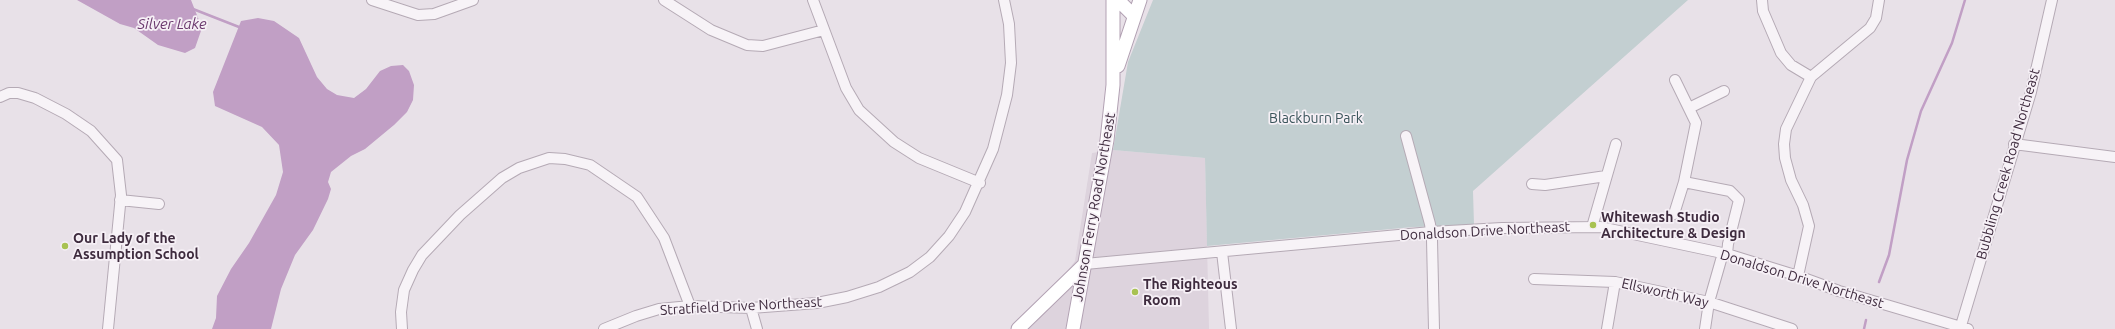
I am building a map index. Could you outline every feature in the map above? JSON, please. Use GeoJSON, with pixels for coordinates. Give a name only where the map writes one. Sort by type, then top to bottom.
{"type":"FeatureCollection","features":[{"type":"Feature","properties":{"kind":"main road"},"geometry":{"type":"LineString","coordinates":[[1113,0],[1113,85]]}},
{"type":"Feature","properties":{"kind":"main road"},"geometry":{"type":"LineString","coordinates":[[1118,0],[1134,16]]}},
{"type":"Feature","properties":{"kind":"main road"},"geometry":{"type":"LineString","coordinates":[[1113,85],[1121,51],[1140,0]]}},
{"type":"Feature","properties":{"kind":"main road","name":"Johnson Ferry Road Northeast"},"geometry":{"type":"LineString","coordinates":[[1073,329],[1107,140],[1113,85]]}},
{"type":"Feature","properties":{"kind":"main road"},"geometry":{"type":"LineString","coordinates":[[1018,329],[1041,306],[1053,297],[1085,264]]}},
{"type":"Feature","properties":{"kind":"main road"},"geometry":{"type":"LineString","coordinates":[[1028,329],[1040,317],[1053,297]]}},
{"type":"Feature","properties":{"kind":"street"},"geometry":{"type":"LineString","coordinates":[[372,0],[418,15],[434,14],[473,0]]}},
{"type":"Feature","properties":{"kind":"street"},"geometry":{"type":"LineString","coordinates":[[664,0],[711,30],[747,45],[763,46],[824,30]]}},
{"type":"Feature","properties":{"kind":"street"},"geometry":{"type":"LineString","coordinates":[[813,0],[846,88],[859,110],[876,127],[919,158],[980,183]]}},
{"type":"Feature","properties":{"kind":"street","name":"Stratfield Drive Northeast"},"geometry":{"type":"LineString","coordinates":[[604,329],[636,316],[659,310],[690,306],[751,308],[817,303],[846,297],[880,287],[910,272],[930,257],[949,236],[965,212],[980,183],[993,149],[1000,124],[1011,63],[1009,24],[1004,0]]}},
{"type":"Feature","properties":{"kind":"street"},"geometry":{"type":"LineString","coordinates":[[1762,0],[1763,11],[1780,53],[1791,65],[1811,77]]}},
{"type":"Feature","properties":{"kind":"street"},"geometry":{"type":"LineString","coordinates":[[1798,276],[1809,226],[1803,206],[1791,180],[1784,144],[1786,129],[1811,77],[1870,28],[1876,18],[1879,0]]}},
{"type":"Feature","properties":{"kind":"street","name":"Bubbling Creek Road Northeast"},"geometry":{"type":"LineString","coordinates":[[1963,329],[2014,144],[2030,92],[2052,0]]}},
{"type":"Feature","properties":{"kind":"street"},"geometry":{"type":"LineString","coordinates":[[1674,80],[1696,123],[1684,182],[1674,214]]}},
{"type":"Feature","properties":{"kind":"street"},"geometry":{"type":"LineString","coordinates":[[1688,108],[1724,91]]}},
{"type":"Feature","properties":{"kind":"street"},"geometry":{"type":"LineString","coordinates":[[0,97],[9,93],[35,98],[66,114],[91,131],[117,160],[120,200],[108,329]]}},
{"type":"Feature","properties":{"kind":"street"},"geometry":{"type":"LineString","coordinates":[[1406,136],[1431,232],[1434,329]]}},
{"type":"Feature","properties":{"kind":"street"},"geometry":{"type":"LineString","coordinates":[[1592,227],[1616,144]]}},
{"type":"Feature","properties":{"kind":"street"},"geometry":{"type":"LineString","coordinates":[[2014,144],[2115,156]]}},
{"type":"Feature","properties":{"kind":"street"},"geometry":{"type":"LineString","coordinates":[[402,329],[400,312],[404,290],[412,270],[422,255],[460,215],[502,178],[519,168],[549,158],[564,159],[590,165],[637,197],[664,238],[690,306]]}},
{"type":"Feature","properties":{"kind":"street"},"geometry":{"type":"LineString","coordinates":[[1532,184],[1546,185],[1606,176]]}},
{"type":"Feature","properties":{"kind":"street"},"geometry":{"type":"LineString","coordinates":[[1684,182],[1730,191],[1739,200],[1728,244],[1709,302],[1705,329]]}},
{"type":"Feature","properties":{"kind":"street"},"geometry":{"type":"LineString","coordinates":[[120,200],[159,204]]}},
{"type":"Feature","properties":{"kind":"street","name":"Donaldson Drive Northeast"},"geometry":{"type":"LineString","coordinates":[[1085,264],[1431,232],[1502,228],[1592,227],[1725,253],[1798,276],[1839,291],[1963,329]]}},
{"type":"Feature","properties":{"kind":"street"},"geometry":{"type":"LineString","coordinates":[[1222,252],[1231,329]]}},
{"type":"Feature","properties":{"kind":"street","name":"Ellsworth Way"},"geometry":{"type":"LineString","coordinates":[[1534,279],[1615,282],[1709,302],[1792,329]]}},
{"type":"Feature","properties":{"kind":"street"},"geometry":{"type":"LineString","coordinates":[[1607,329],[1615,282]]}},
{"type":"Feature","properties":{"kind":"street"},"geometry":{"type":"LineString","coordinates":[[751,308],[757,329]]}},
{"type":"Feature","properties":{"kind":"shaded area"},"geometry":{"type":"Polygon","coordinates":[[[1113,150],[1205,158],[1209,329],[1023,329],[1075,261],[1092,153],[1113,150]]]}},
{"type":"Feature","properties":{"kind":"green space","name":"Blackburn Park"},"geometry":{"type":"Polygon","coordinates":[[[1153,0],[1688,0],[1473,191],[1474,225],[1413,227],[1207,246],[1205,158],[1113,150],[1128,62],[1153,0]]]}},
{"type":"Feature","properties":{"kind":"water","name":"Silver Lake"},"geometry":{"type":"Polygon","coordinates":[[[77,0],[191,0],[202,28],[195,48],[185,53],[158,45],[134,28],[120,24],[77,0]]]}},
{"type":"Feature","properties":{"kind":"water"},"geometry":{"type":"Polygon","coordinates":[[[258,18],[274,21],[299,38],[317,77],[327,89],[337,95],[354,98],[366,89],[380,71],[391,66],[403,65],[409,71],[414,85],[413,100],[407,112],[394,125],[365,149],[351,156],[331,172],[328,182],[331,189],[328,199],[313,230],[295,255],[281,289],[271,329],[212,329],[216,318],[217,296],[231,269],[249,243],[276,195],[283,172],[279,145],[262,127],[215,106],[213,92],[241,21],[258,18]]]}},
{"type":"Feature","properties":{"kind":"waterway"},"geometry":{"type":"LineString","coordinates":[[1879,282],[1889,255],[1907,160],[1921,111],[1952,43],[1965,0]]}},
{"type":"Feature","properties":{"kind":"waterway"},"geometry":{"type":"LineString","coordinates":[[193,9],[239,27]]}},
{"type":"Feature","properties":{"kind":"waterway"},"geometry":{"type":"LineString","coordinates":[[1864,329],[1866,320]]}},
{"type":"Feature","properties":{"kind":"place","name":"Whitewash Studio Architecture & Design"},"geometry":{"type":"Point","coordinates":[1593,225]}},
{"type":"Feature","properties":{"kind":"place","name":"Our Lady of the Assumption School"},"geometry":{"type":"Point","coordinates":[65,246]}},
{"type":"Feature","properties":{"kind":"place","name":"The Righteous Room"},"geometry":{"type":"Point","coordinates":[1135,292]}}]}
